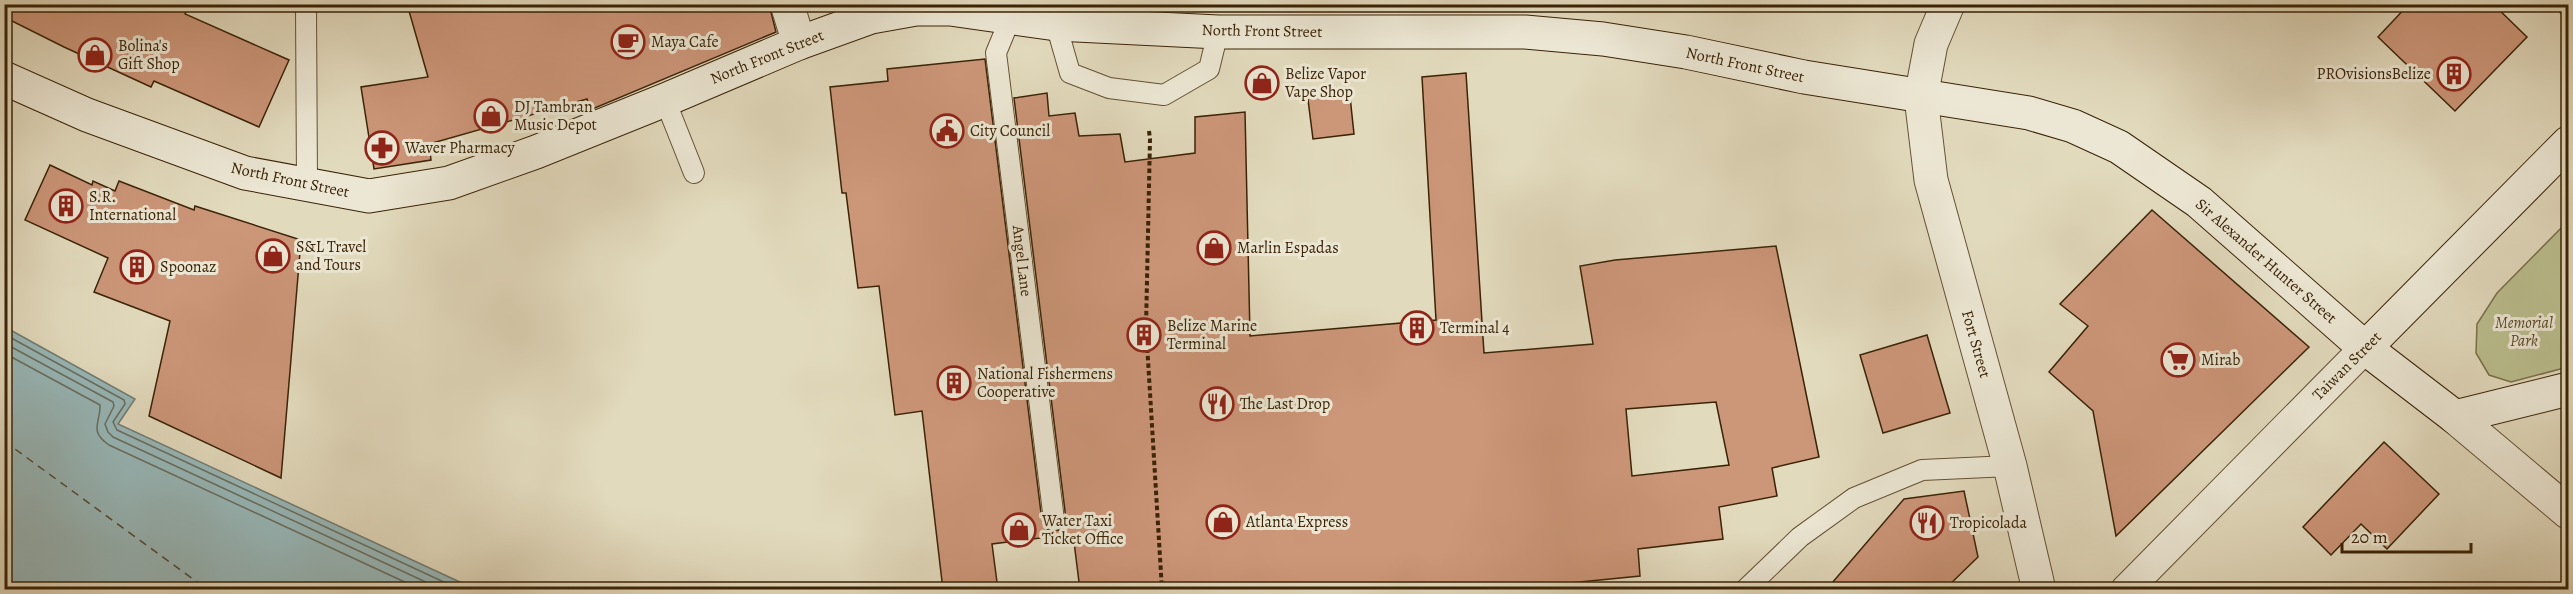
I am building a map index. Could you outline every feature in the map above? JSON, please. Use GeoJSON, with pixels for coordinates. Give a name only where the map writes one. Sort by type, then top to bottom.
{"type":"FeatureCollection","features":[{"type":"Feature","properties":{"kind":"main road"},"geometry":{"type":"LineString","coordinates":[[787,4],[799,43]]}},
{"type":"Feature","properties":{"kind":"main road","name":"Fort Street"},"geometry":{"type":"LineString","coordinates":[[1948,4],[1932,44],[1921,97],[1931,180],[2010,466],[2039,590]]}},
{"type":"Feature","properties":{"kind":"main road","name":"North Front Street"},"geometry":{"type":"LineString","coordinates":[[4,78],[87,115],[244,173],[369,196],[449,183],[536,152],[799,43],[871,16],[916,9],[1011,12],[1056,24],[1218,32],[1525,32],[1686,52],[1804,77],[1921,97]]}},
{"type":"Feature","properties":{"kind":"main road","name":"Sir Alexander Hunter Street"},"geometry":{"type":"LineString","coordinates":[[1921,97],[2029,113],[2073,126],[2120,147],[2199,202],[2365,348],[2455,417],[2568,512]]}},
{"type":"Feature","properties":{"kind":"main road","name":"Taiwan Street"},"geometry":{"type":"LineString","coordinates":[[2365,348],[2568,143]]}},
{"type":"Feature","properties":{"kind":"main road"},"geometry":{"type":"LineString","coordinates":[[2455,417],[2568,389]]}},
{"type":"Feature","properties":{"kind":"street","name":"Taiwan Street"},"geometry":{"type":"LineString","coordinates":[[2126,590],[2365,348]]}},
{"type":"Feature","properties":{"kind":"lane"},"geometry":{"type":"LineString","coordinates":[[306,4],[307,186]]}},
{"type":"Feature","properties":{"kind":"lane","name":"Angel Lane"},"geometry":{"type":"LineString","coordinates":[[1011,12],[996,53],[1054,520]]}},
{"type":"Feature","properties":{"kind":"lane"},"geometry":{"type":"LineString","coordinates":[[1056,24],[1070,73],[1108,88],[1164,94],[1209,69],[1218,32]]}},
{"type":"Feature","properties":{"kind":"lane"},"geometry":{"type":"LineString","coordinates":[[665,100],[694,172]]}},
{"type":"Feature","properties":{"kind":"lane"},"geometry":{"type":"LineString","coordinates":[[1744,590],[1800,537],[1854,498],[1922,470],[2010,466]]}},
{"type":"Feature","properties":{"kind":"path"},"geometry":{"type":"LineString","coordinates":[[1149,132],[1146,327],[1162,590]]}},
{"type":"Feature","properties":{"kind":"green space","name":"Memorial Park"},"geometry":{"type":"Polygon","coordinates":[[[2568,221],[2568,367],[2511,382],[2489,375],[2476,353],[2477,324],[2497,293],[2568,221]]]}},
{"type":"Feature","properties":{"kind":"water"},"geometry":{"type":"Polygon","coordinates":[[[5,327],[135,399],[118,424],[475,589],[5,589],[5,327]]]}},
{"type":"Feature","properties":{"kind":"building"},"geometry":{"type":"Polygon","coordinates":[[[4,4],[190,4],[185,14],[289,60],[259,127],[154,81],[151,87],[64,47],[4,17],[4,4]]]}},
{"type":"Feature","properties":{"kind":"building"},"geometry":{"type":"Polygon","coordinates":[[[407,4],[769,4],[776,32],[590,110],[587,99],[429,144],[431,160],[374,169],[361,87],[428,77],[407,4]]]}},
{"type":"Feature","properties":{"kind":"building","name":"PROvisionsBelize"},"geometry":{"type":"Polygon","coordinates":[[[2409,4],[2493,4],[2527,37],[2455,111],[2378,37],[2409,4]]]}},
{"type":"Feature","properties":{"kind":"building"},"geometry":{"type":"Polygon","coordinates":[[[985,59],[1042,521],[1049,531],[1061,530],[1066,519],[1014,98],[1047,93],[1049,116],[1075,113],[1079,136],[1120,134],[1125,162],[1195,153],[1195,117],[1245,112],[1250,336],[1436,320],[1422,77],[1466,73],[1484,353],[1593,344],[1580,266],[1615,260],[1776,246],[1819,457],[1772,468],[1777,496],[1719,507],[1723,539],[1638,549],[1640,576],[1499,590],[1080,590],[1073,534],[992,544],[998,590],[943,590],[922,411],[895,415],[879,286],[858,288],[846,193],[842,193],[830,87],[888,81],[887,69],[985,59]],[[1716,402],[1626,409],[1632,476],[1729,465],[1716,402]]]}},
{"type":"Feature","properties":{"kind":"building"},"geometry":{"type":"Polygon","coordinates":[[[1349,87],[1354,134],[1313,139],[1307,92],[1349,87]]]}},
{"type":"Feature","properties":{"kind":"building"},"geometry":{"type":"Polygon","coordinates":[[[50,165],[92,185],[93,181],[115,191],[119,181],[194,210],[195,206],[301,240],[281,478],[149,416],[170,321],[94,292],[108,258],[25,220],[50,165]]]}},
{"type":"Feature","properties":{"kind":"building","name":"Mirab"},"geometry":{"type":"Polygon","coordinates":[[[2152,210],[2309,347],[2116,536],[2093,411],[2049,372],[2088,326],[2060,304],[2152,210]]]}},
{"type":"Feature","properties":{"kind":"building"},"geometry":{"type":"Polygon","coordinates":[[[1927,335],[1950,413],[1883,433],[1860,355],[1927,335]]]}},
{"type":"Feature","properties":{"kind":"building"},"geometry":{"type":"Polygon","coordinates":[[[2384,442],[2439,494],[2387,549],[2361,524],[2331,555],[2303,527],[2384,442]]]}},
{"type":"Feature","properties":{"kind":"building","name":"Tropicolada"},"geometry":{"type":"Polygon","coordinates":[[[1964,491],[1978,557],[1944,590],[1826,590],[1904,499],[1964,491]]]}},
{"type":"Feature","properties":{"kind":"ferry route"},"geometry":{"type":"LineString","coordinates":[[4,441],[208,590]]}},
{"type":"Feature","properties":{"kind":"place","name":"Maya Cafe"},"geometry":{"type":"Point","coordinates":[628,42]}},
{"type":"Feature","properties":{"kind":"place","name":"Bolina's Gift Shop"},"geometry":{"type":"Point","coordinates":[95,55]}},
{"type":"Feature","properties":{"kind":"place","name":"PROvisionsBelize"},"geometry":{"type":"Point","coordinates":[2454,74]}},
{"type":"Feature","properties":{"kind":"place","name":"Belize Vapor Vape Shop"},"geometry":{"type":"Point","coordinates":[1262,83]}},
{"type":"Feature","properties":{"kind":"place","name":"DJ Tambran Music Depot"},"geometry":{"type":"Point","coordinates":[491,116]}},
{"type":"Feature","properties":{"kind":"place","name":"City Council"},"geometry":{"type":"Point","coordinates":[947,131]}},
{"type":"Feature","properties":{"kind":"place","name":"Waver Pharmacy"},"geometry":{"type":"Point","coordinates":[382,148]}},
{"type":"Feature","properties":{"kind":"place","name":"S.R. International"},"geometry":{"type":"Point","coordinates":[66,206]}},
{"type":"Feature","properties":{"kind":"place","name":"Marlin Espadas"},"geometry":{"type":"Point","coordinates":[1214,248]}},
{"type":"Feature","properties":{"kind":"place","name":"S&L Travel and Tours"},"geometry":{"type":"Point","coordinates":[273,256]}},
{"type":"Feature","properties":{"kind":"place","name":"Spoonaz"},"geometry":{"type":"Point","coordinates":[137,267]}},
{"type":"Feature","properties":{"kind":"place","name":"Terminal 4"},"geometry":{"type":"Point","coordinates":[1417,328]}},
{"type":"Feature","properties":{"kind":"place","name":"Belize Marine Terminal"},"geometry":{"type":"Point","coordinates":[1144,335]}},
{"type":"Feature","properties":{"kind":"place","name":"Mirab"},"geometry":{"type":"Point","coordinates":[2178,360]}},
{"type":"Feature","properties":{"kind":"place","name":"National Fishermens Cooperative"},"geometry":{"type":"Point","coordinates":[954,383]}},
{"type":"Feature","properties":{"kind":"place","name":"The Last Drop"},"geometry":{"type":"Point","coordinates":[1217,404]}},
{"type":"Feature","properties":{"kind":"place","name":"Atlanta Express"},"geometry":{"type":"Point","coordinates":[1223,522]}},
{"type":"Feature","properties":{"kind":"place","name":"Tropicolada"},"geometry":{"type":"Point","coordinates":[1927,523]}},
{"type":"Feature","properties":{"kind":"place","name":"Water Taxi Ticket Office"},"geometry":{"type":"Point","coordinates":[1019,530]}}]}
